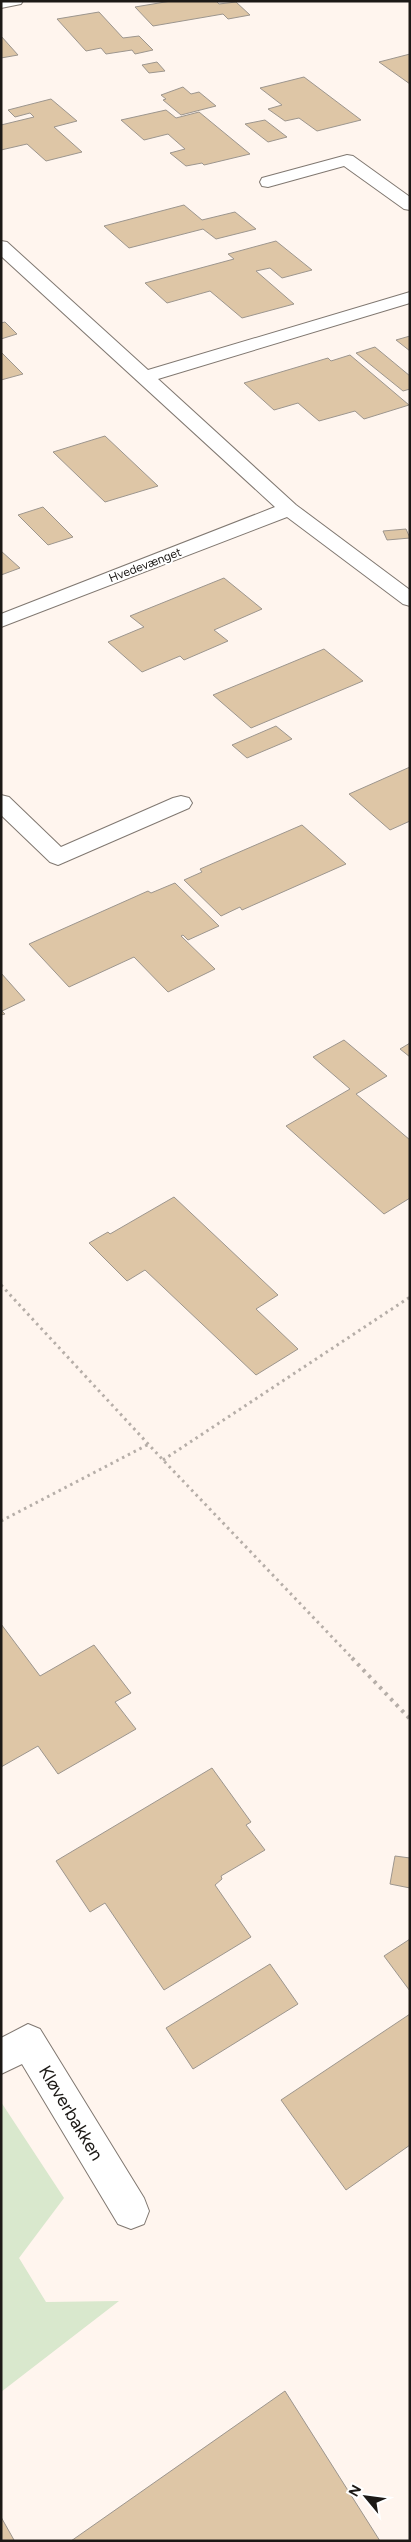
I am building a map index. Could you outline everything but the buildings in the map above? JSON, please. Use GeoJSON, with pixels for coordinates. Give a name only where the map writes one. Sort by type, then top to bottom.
{"type":"FeatureCollection","features":[{"type":"Feature","properties":{"kind":"street"},"geometry":{"type":"LineString","coordinates":[[1,4],[16,1]]}},
{"type":"Feature","properties":{"kind":"street"},"geometry":{"type":"LineString","coordinates":[[268,182],[347,160],[410,205]]}},
{"type":"Feature","properties":{"kind":"street"},"geometry":{"type":"LineString","coordinates":[[1,246],[289,509],[410,600]]}},
{"type":"Feature","properties":{"kind":"street"},"geometry":{"type":"LineString","coordinates":[[146,377],[410,297]]}},
{"type":"Feature","properties":{"kind":"street","name":"Hvedevænget"},"geometry":{"type":"LineString","coordinates":[[1,621],[289,509]]}},
{"type":"Feature","properties":{"kind":"street"},"geometry":{"type":"LineString","coordinates":[[1,802],[58,857],[182,803]]}},
{"type":"Feature","properties":{"kind":"street","name":"Kløverbakken"},"geometry":{"type":"LineString","coordinates":[[1,2057],[28,2041],[131,2211]]}},
{"type":"Feature","properties":{"kind":"path"},"geometry":{"type":"LineString","coordinates":[[1,1285],[163,1460],[410,1719]]}},
{"type":"Feature","properties":{"kind":"path"},"geometry":{"type":"LineString","coordinates":[[163,1460],[410,1297]]}},
{"type":"Feature","properties":{"kind":"path"},"geometry":{"type":"LineString","coordinates":[[1,1522],[149,1444]]}},
{"type":"Feature","properties":{"kind":"green space"},"geometry":{"type":"Polygon","coordinates":[[[1,2102],[64,2198],[19,2258],[46,2302],[119,2301],[1,2392],[1,2102]]]}}]}
